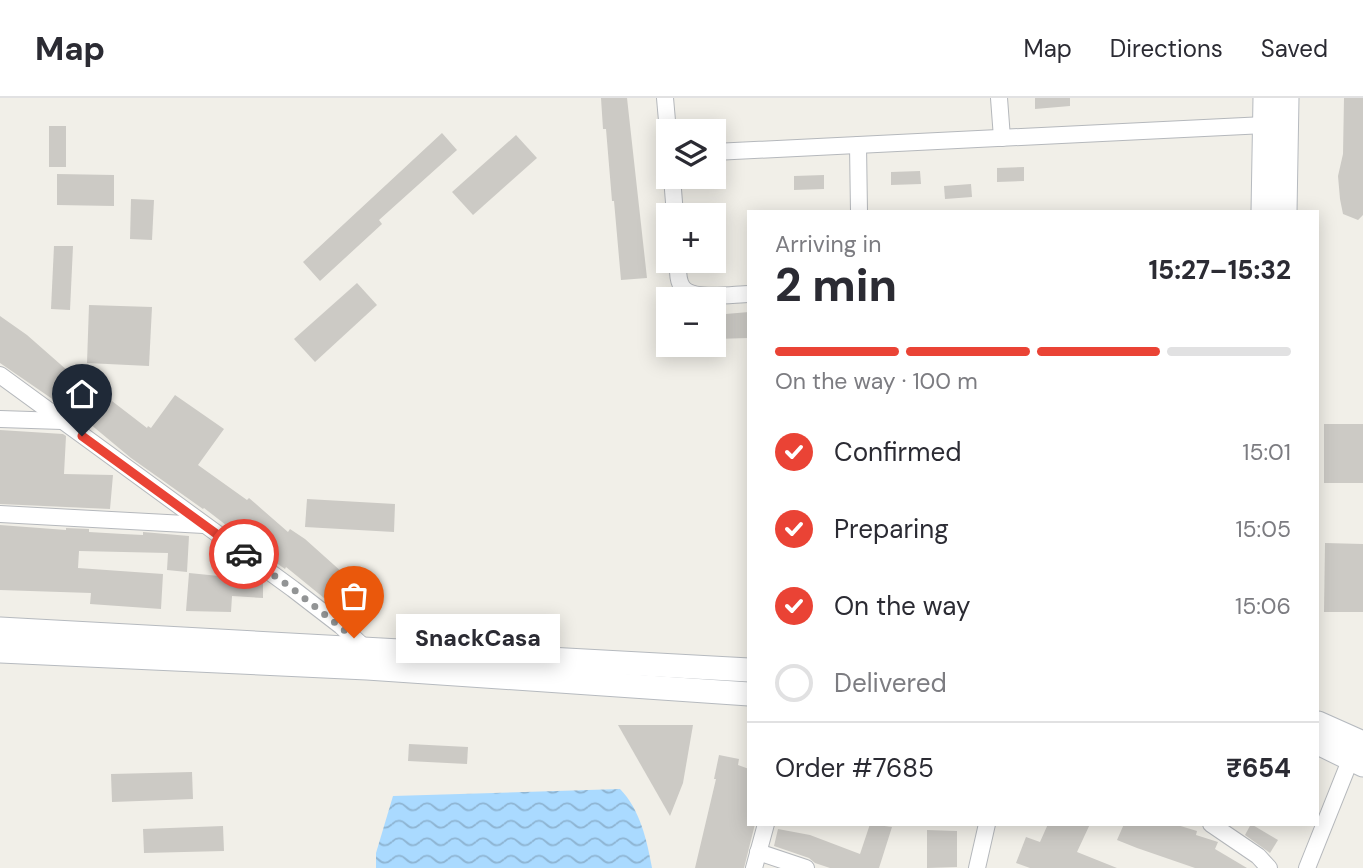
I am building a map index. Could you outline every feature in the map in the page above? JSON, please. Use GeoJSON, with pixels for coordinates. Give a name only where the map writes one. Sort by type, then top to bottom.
{"type":"FeatureCollection","features":[{"type":"Feature","properties":{"kind":"main road"},"geometry":{"type":"LineString","coordinates":[[1263,210],[1265,98]]}},
{"type":"Feature","properties":{"kind":"main road"},"geometry":{"type":"LineString","coordinates":[[1285,210],[1287,98]]}},
{"type":"Feature","properties":{"kind":"main road"},"geometry":{"type":"LineString","coordinates":[[0,629],[747,694]]}},
{"type":"Feature","properties":{"kind":"main road"},"geometry":{"type":"LineString","coordinates":[[0,651],[747,670]]}},
{"type":"Feature","properties":{"kind":"main road"},"geometry":{"type":"LineString","coordinates":[[1319,724],[1359,755]]}},
{"type":"Feature","properties":{"kind":"main road"},"geometry":{"type":"LineString","coordinates":[[1319,743],[1359,755]]}},
{"type":"Feature","properties":{"kind":"street"},"geometry":{"type":"LineString","coordinates":[[665,98],[667,119]]}},
{"type":"Feature","properties":{"kind":"street"},"geometry":{"type":"LineString","coordinates":[[999,98],[1002,138]]}},
{"type":"Feature","properties":{"kind":"street"},"geometry":{"type":"LineString","coordinates":[[726,151],[1265,125]]}},
{"type":"Feature","properties":{"kind":"street"},"geometry":{"type":"LineString","coordinates":[[859,145],[859,210]]}},
{"type":"Feature","properties":{"kind":"street"},"geometry":{"type":"LineString","coordinates":[[679,273],[682,287],[689,293],[710,296],[747,293]]}},
{"type":"Feature","properties":{"kind":"street"},"geometry":{"type":"LineString","coordinates":[[0,375],[293,589],[367,659]]}},
{"type":"Feature","properties":{"kind":"street"},"geometry":{"type":"LineString","coordinates":[[0,419],[62,421]]}},
{"type":"Feature","properties":{"kind":"street"},"geometry":{"type":"LineString","coordinates":[[0,514],[204,525]]}},
{"type":"Feature","properties":{"kind":"street"},"geometry":{"type":"LineString","coordinates":[[1307,868],[1359,755]]}},
{"type":"Feature","properties":{"kind":"street"},"geometry":{"type":"LineString","coordinates":[[765,826],[756,860],[806,868]]}},
{"type":"Feature","properties":{"kind":"street"},"geometry":{"type":"LineString","coordinates":[[977,868],[987,826]]}},
{"type":"Feature","properties":{"kind":"street"},"geometry":{"type":"LineString","coordinates":[[1214,826],[1258,856],[1269,868]]}},
{"type":"Feature","properties":{"kind":"water"},"geometry":{"type":"Polygon","coordinates":[[[620,789],[638,816],[652,868],[376,868],[376,853],[393,796],[620,789]]]}},
{"type":"Feature","properties":{"kind":"building"},"geometry":{"type":"Polygon","coordinates":[[[601,98],[627,98],[647,278],[621,280],[601,98]]]}},
{"type":"Feature","properties":{"kind":"building"},"geometry":{"type":"Polygon","coordinates":[[[1035,98],[1070,98],[1070,106],[1035,109],[1035,98]]]}},
{"type":"Feature","properties":{"kind":"building"},"geometry":{"type":"Polygon","coordinates":[[[1344,98],[1363,98],[1363,215],[1358,220],[1343,214],[1340,199],[1338,176],[1343,154],[1344,98]]]}},
{"type":"Feature","properties":{"kind":"building"},"geometry":{"type":"Polygon","coordinates":[[[49,126],[66,126],[66,167],[49,167],[49,126]]]}},
{"type":"Feature","properties":{"kind":"building"},"geometry":{"type":"Polygon","coordinates":[[[442,133],[457,150],[379,220],[382,224],[320,281],[303,262],[442,133]]]}},
{"type":"Feature","properties":{"kind":"building"},"geometry":{"type":"Polygon","coordinates":[[[516,135],[537,158],[473,215],[452,192],[516,135]]]}},
{"type":"Feature","properties":{"kind":"building"},"geometry":{"type":"Polygon","coordinates":[[[1024,167],[1024,181],[997,182],[997,168],[1024,167]]]}},
{"type":"Feature","properties":{"kind":"building"},"geometry":{"type":"Polygon","coordinates":[[[920,171],[921,184],[891,185],[891,172],[920,171]]]}},
{"type":"Feature","properties":{"kind":"building"},"geometry":{"type":"Polygon","coordinates":[[[57,174],[114,175],[114,206],[57,205],[57,174]]]}},
{"type":"Feature","properties":{"kind":"building"},"geometry":{"type":"Polygon","coordinates":[[[824,175],[824,189],[794,190],[794,176],[824,175]]]}},
{"type":"Feature","properties":{"kind":"building"},"geometry":{"type":"Polygon","coordinates":[[[971,184],[972,197],[945,199],[944,186],[971,184]]]}},
{"type":"Feature","properties":{"kind":"building"},"geometry":{"type":"Polygon","coordinates":[[[131,199],[154,200],[152,240],[130,239],[131,199]]]}},
{"type":"Feature","properties":{"kind":"building"},"geometry":{"type":"Polygon","coordinates":[[[54,246],[73,246],[70,310],[51,309],[54,246]]]}},
{"type":"Feature","properties":{"kind":"building"},"geometry":{"type":"Polygon","coordinates":[[[357,283],[377,305],[315,362],[294,339],[357,283]]]}},
{"type":"Feature","properties":{"kind":"building"},"geometry":{"type":"Polygon","coordinates":[[[89,305],[152,307],[149,366],[87,363],[89,305]]]}},
{"type":"Feature","properties":{"kind":"building"},"geometry":{"type":"Polygon","coordinates":[[[747,312],[747,338],[726,339],[726,314],[747,312]]]}},
{"type":"Feature","properties":{"kind":"building"},"geometry":{"type":"Polygon","coordinates":[[[0,316],[27,335],[68,371],[70,369],[147,428],[151,428],[175,395],[224,429],[198,465],[247,500],[249,498],[288,532],[290,529],[305,539],[343,573],[324,598],[286,567],[285,569],[262,553],[204,508],[131,458],[66,404],[64,407],[0,363],[0,316]]]}},
{"type":"Feature","properties":{"kind":"building"},"geometry":{"type":"Polygon","coordinates":[[[1324,424],[1363,424],[1363,483],[1324,483],[1324,424]]]}},
{"type":"Feature","properties":{"kind":"building"},"geometry":{"type":"Polygon","coordinates":[[[0,430],[66,436],[64,474],[113,475],[110,509],[0,504],[0,430]]]}},
{"type":"Feature","properties":{"kind":"building"},"geometry":{"type":"Polygon","coordinates":[[[307,499],[395,504],[394,532],[305,527],[307,499]]]}},
{"type":"Feature","properties":{"kind":"building"},"geometry":{"type":"Polygon","coordinates":[[[0,525],[189,536],[187,572],[167,570],[168,553],[79,551],[78,568],[163,574],[161,609],[90,604],[91,593],[0,590],[0,525]]]}},
{"type":"Feature","properties":{"kind":"building"},"geometry":{"type":"Polygon","coordinates":[[[1325,543],[1363,544],[1363,612],[1324,612],[1325,543]]]}},
{"type":"Feature","properties":{"kind":"building"},"geometry":{"type":"Polygon","coordinates":[[[240,568],[249,570],[263,580],[263,598],[232,596],[231,612],[186,611],[189,573],[239,578],[240,568]]]}},
{"type":"Feature","properties":{"kind":"building"},"geometry":{"type":"Polygon","coordinates":[[[618,725],[693,725],[683,783],[670,816],[618,725]]]}},
{"type":"Feature","properties":{"kind":"building"},"geometry":{"type":"Polygon","coordinates":[[[409,744],[468,747],[467,764],[408,761],[409,744]]]}},
{"type":"Feature","properties":{"kind":"building"},"geometry":{"type":"Polygon","coordinates":[[[719,755],[739,759],[738,765],[747,768],[747,826],[754,826],[744,868],[695,868],[719,755]]]}},
{"type":"Feature","properties":{"kind":"building"},"geometry":{"type":"Polygon","coordinates":[[[192,772],[193,799],[112,802],[111,774],[192,772]]]}},
{"type":"Feature","properties":{"kind":"building"},"geometry":{"type":"Polygon","coordinates":[[[223,826],[224,851],[144,853],[143,829],[223,826]]]}},
{"type":"Feature","properties":{"kind":"building"},"geometry":{"type":"Polygon","coordinates":[[[869,826],[892,827],[879,868],[830,868],[774,846],[778,829],[810,835],[860,854],[869,826]]]}},
{"type":"Feature","properties":{"kind":"building"},"geometry":{"type":"Polygon","coordinates":[[[1047,826],[1089,826],[1077,852],[1117,868],[1030,868],[1016,863],[1026,837],[1040,842],[1047,826]]]}},
{"type":"Feature","properties":{"kind":"building"},"geometry":{"type":"Polygon","coordinates":[[[1123,826],[1181,826],[1197,831],[1196,835],[1218,842],[1215,849],[1247,868],[1195,868],[1117,840],[1123,826]]]}},
{"type":"Feature","properties":{"kind":"building"},"geometry":{"type":"Polygon","coordinates":[[[1250,826],[1254,826],[1278,840],[1270,853],[1245,835],[1250,826]]]}},
{"type":"Feature","properties":{"kind":"building"},"geometry":{"type":"Polygon","coordinates":[[[927,830],[957,831],[957,867],[927,868],[927,830]]]}},
{"type":"Feature","properties":{"kind":"way so far"},"geometry":{"type":"LineString","coordinates":[[244,554],[354,638]]}},
{"type":"Feature","properties":{"kind":"place","name":"SnackCasa"},"geometry":{"type":"Point","coordinates":[354,638]}},
{"type":"Feature","properties":{"kind":"route"},"geometry":{"type":"LineString","coordinates":[[82,436],[244,554]]}}]}
